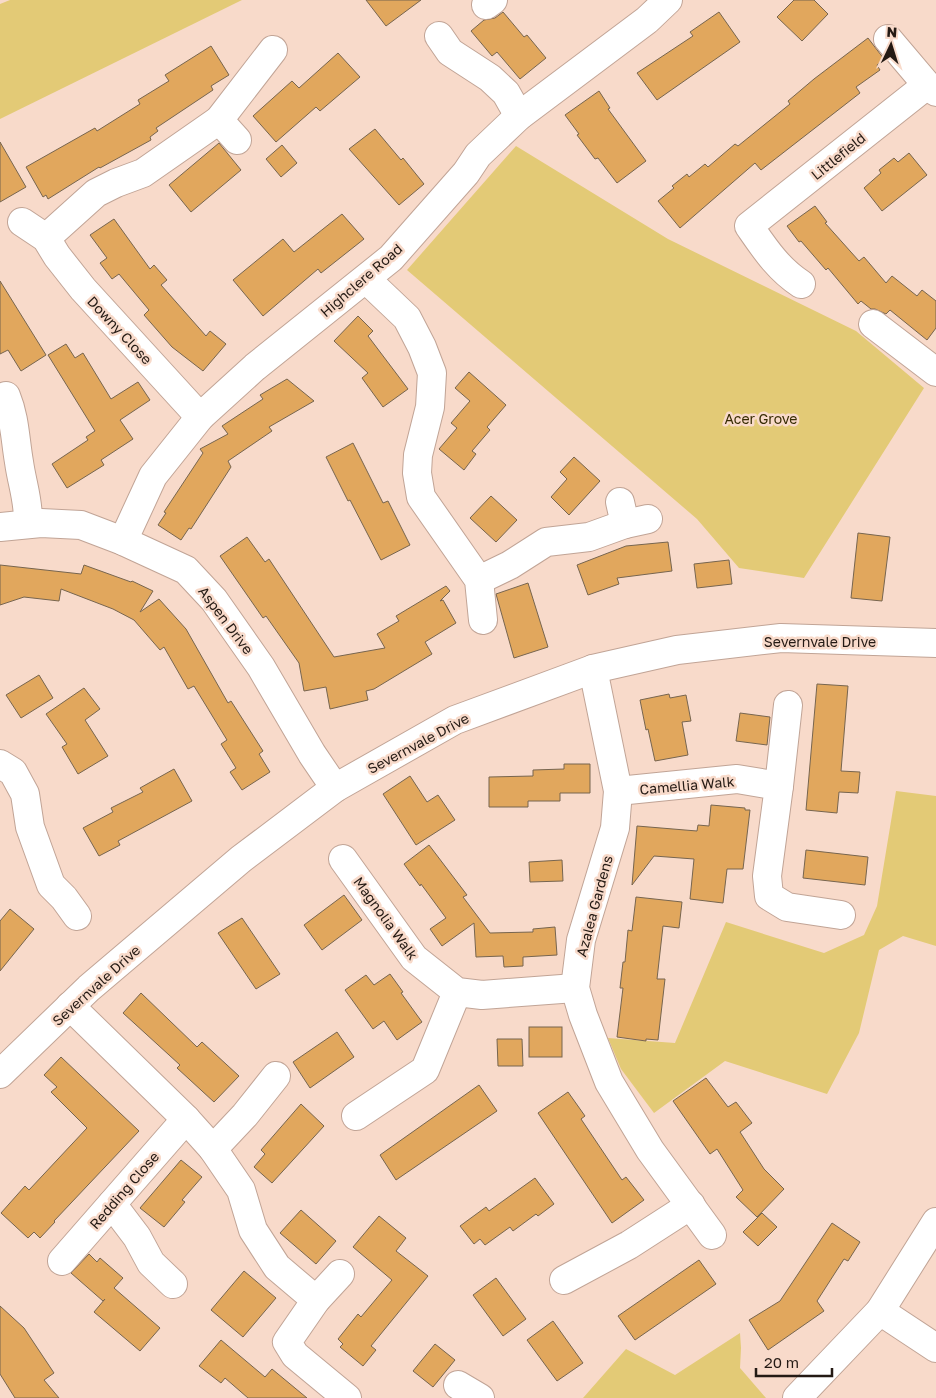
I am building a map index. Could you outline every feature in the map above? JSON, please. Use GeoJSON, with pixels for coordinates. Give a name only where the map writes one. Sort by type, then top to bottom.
{"type":"FeatureCollection","features":[{"type":"Feature","properties":{"kind":"street","name":"Highclere Road"},"geometry":{"type":"LineString","coordinates":[[123,541],[153,476],[200,417],[255,367],[391,258],[466,173],[478,155],[519,116],[647,20],[668,0]]}},
{"type":"Feature","properties":{"kind":"street"},"geometry":{"type":"LineString","coordinates":[[439,36],[450,52],[490,78],[506,93],[519,116]]}},
{"type":"Feature","properties":{"kind":"street"},"geometry":{"type":"LineString","coordinates":[[888,39],[932,88]]}},
{"type":"Feature","properties":{"kind":"street"},"geometry":{"type":"LineString","coordinates":[[46,238],[96,193],[143,173],[219,120],[273,50]]}},
{"type":"Feature","properties":{"kind":"street","name":"Littlefield"},"geometry":{"type":"LineString","coordinates":[[801,284],[788,276],[774,261],[750,226],[932,88]]}},
{"type":"Feature","properties":{"kind":"street"},"geometry":{"type":"LineString","coordinates":[[219,120],[237,140]]}},
{"type":"Feature","properties":{"kind":"street","name":"Downy Close"},"geometry":{"type":"LineString","coordinates":[[22,222],[46,238],[83,290],[200,417]]}},
{"type":"Feature","properties":{"kind":"street"},"geometry":{"type":"LineString","coordinates":[[366,279],[407,318],[422,347],[432,373],[430,407],[418,455],[417,473],[421,497],[479,580],[483,620]]}},
{"type":"Feature","properties":{"kind":"street"},"geometry":{"type":"LineString","coordinates":[[873,324],[936,372]]}},
{"type":"Feature","properties":{"kind":"street"},"geometry":{"type":"LineString","coordinates":[[6,396],[14,421],[18,461],[28,506],[28,524]]}},
{"type":"Feature","properties":{"kind":"street"},"geometry":{"type":"LineString","coordinates":[[479,580],[510,565],[546,542],[589,537],[631,515]]}},
{"type":"Feature","properties":{"kind":"street","name":"Aspen Drive"},"geometry":{"type":"LineString","coordinates":[[0,527],[41,522],[81,525],[123,541],[186,570],[214,600],[261,667],[335,788]]}},
{"type":"Feature","properties":{"kind":"street","name":"Severnvale Drive"},"geometry":{"type":"LineString","coordinates":[[0,1074],[90,988],[241,859],[335,788],[455,720],[593,669],[677,650],[781,638],[936,643]]}},
{"type":"Feature","properties":{"kind":"street","name":"Azalea Gardens"},"geometry":{"type":"LineString","coordinates":[[593,669],[618,791],[615,828],[581,940],[575,988],[583,1015],[609,1082],[650,1150],[712,1235]]}},
{"type":"Feature","properties":{"kind":"street"},"geometry":{"type":"LineString","coordinates":[[788,705],[767,876],[769,896],[787,907],[841,915]]}},
{"type":"Feature","properties":{"kind":"street"},"geometry":{"type":"LineString","coordinates":[[0,764],[13,772],[25,794],[30,827],[51,885],[64,898],[77,916]]}},
{"type":"Feature","properties":{"kind":"street","name":"Camellia Walk"},"geometry":{"type":"LineString","coordinates":[[618,791],[737,779],[779,786]]}},
{"type":"Feature","properties":{"kind":"street","name":"Magnolia Walk"},"geometry":{"type":"LineString","coordinates":[[343,859],[414,958],[457,992]]}},
{"type":"Feature","properties":{"kind":"street"},"geometry":{"type":"LineString","coordinates":[[356,1116],[425,1070],[457,992],[482,995],[575,988]]}},
{"type":"Feature","properties":{"kind":"street"},"geometry":{"type":"LineString","coordinates":[[70,1006],[186,1119],[212,1149],[241,1190],[253,1230],[277,1267],[316,1300]]}},
{"type":"Feature","properties":{"kind":"street"},"geometry":{"type":"LineString","coordinates":[[212,1149],[244,1115],[276,1076]]}},
{"type":"Feature","properties":{"kind":"street","name":"Redding Close"},"geometry":{"type":"LineString","coordinates":[[62,1261],[186,1119]]}},
{"type":"Feature","properties":{"kind":"street"},"geometry":{"type":"LineString","coordinates":[[112,1204],[136,1237],[151,1263],[173,1284]]}},
{"type":"Feature","properties":{"kind":"street"},"geometry":{"type":"LineString","coordinates":[[564,1280],[629,1245],[691,1205]]}},
{"type":"Feature","properties":{"kind":"street"},"geometry":{"type":"LineString","coordinates":[[797,1398],[880,1311],[936,1222]]}},
{"type":"Feature","properties":{"kind":"street"},"geometry":{"type":"LineString","coordinates":[[340,1274],[316,1300],[287,1342],[295,1355],[347,1398]]}},
{"type":"Feature","properties":{"kind":"street"},"geometry":{"type":"LineString","coordinates":[[880,1311],[936,1348]]}},
{"type":"Feature","properties":{"kind":"green space"},"geometry":{"type":"Polygon","coordinates":[[[10,0],[242,0],[0,119],[0,4],[10,0]]]}},
{"type":"Feature","properties":{"kind":"green space","name":"Acer Grove"},"geometry":{"type":"Polygon","coordinates":[[[516,146],[668,239],[856,331],[924,388],[804,578],[739,568],[697,519],[407,270],[516,146]]]}},
{"type":"Feature","properties":{"kind":"green space"},"geometry":{"type":"Polygon","coordinates":[[[896,791],[936,796],[936,946],[903,936],[879,950],[859,1033],[827,1094],[725,1061],[654,1113],[621,1069],[608,1038],[675,1043],[726,922],[824,953],[864,935],[877,906],[896,791]]]}},
{"type":"Feature","properties":{"kind":"green space"},"geometry":{"type":"Polygon","coordinates":[[[740,1333],[740,1368],[766,1398],[583,1398],[626,1349],[675,1375],[740,1333]]]}},
{"type":"Feature","properties":{"kind":"building"},"geometry":{"type":"Polygon","coordinates":[[[366,0],[421,0],[386,26],[366,0]]]}},
{"type":"Feature","properties":{"kind":"building"},"geometry":{"type":"Polygon","coordinates":[[[794,0],[814,0],[828,14],[802,41],[777,17],[794,0]]]}},
{"type":"Feature","properties":{"kind":"building"},"geometry":{"type":"Polygon","coordinates":[[[503,12],[524,37],[527,35],[546,58],[520,79],[497,52],[492,56],[471,31],[484,20],[495,18],[503,12]]]}},
{"type":"Feature","properties":{"kind":"building"},"geometry":{"type":"Polygon","coordinates":[[[719,12],[740,42],[657,100],[637,73],[693,36],[690,32],[719,12]]]}},
{"type":"Feature","properties":{"kind":"building"},"geometry":{"type":"Polygon","coordinates":[[[868,38],[884,59],[877,65],[880,70],[856,87],[860,93],[761,170],[755,163],[680,228],[658,201],[674,188],[672,186],[687,174],[689,177],[705,164],[708,167],[735,144],[738,146],[790,104],[788,101],[814,79],[868,38]]]}},
{"type":"Feature","properties":{"kind":"building"},"geometry":{"type":"Polygon","coordinates":[[[211,46],[229,75],[211,86],[213,90],[156,128],[158,131],[150,137],[151,140],[99,167],[48,199],[46,195],[43,197],[26,167],[95,128],[97,131],[140,104],[138,100],[169,81],[165,75],[211,46]]]}},
{"type":"Feature","properties":{"kind":"building"},"geometry":{"type":"Polygon","coordinates":[[[338,53],[360,77],[320,111],[316,107],[276,142],[253,116],[292,81],[299,88],[338,53]]]}},
{"type":"Feature","properties":{"kind":"building"},"geometry":{"type":"Polygon","coordinates":[[[599,91],[610,108],[608,109],[646,161],[617,183],[598,158],[595,159],[565,115],[599,91]]]}},
{"type":"Feature","properties":{"kind":"building"},"geometry":{"type":"Polygon","coordinates":[[[375,129],[401,160],[403,158],[424,184],[399,205],[349,149],[375,129]]]}},
{"type":"Feature","properties":{"kind":"building"},"geometry":{"type":"Polygon","coordinates":[[[0,142],[26,187],[0,202],[0,142]]]}},
{"type":"Feature","properties":{"kind":"building"},"geometry":{"type":"Polygon","coordinates":[[[219,143],[241,170],[191,212],[169,185],[219,143]]]}},
{"type":"Feature","properties":{"kind":"building"},"geometry":{"type":"Polygon","coordinates":[[[282,145],[297,163],[281,177],[266,159],[282,145]]]}},
{"type":"Feature","properties":{"kind":"building"},"geometry":{"type":"Polygon","coordinates":[[[909,153],[927,175],[882,211],[864,188],[881,173],[879,170],[894,158],[898,162],[909,153]]]}},
{"type":"Feature","properties":{"kind":"building"},"geometry":{"type":"Polygon","coordinates":[[[815,206],[827,222],[825,223],[859,261],[864,257],[886,283],[892,276],[917,296],[922,290],[936,301],[936,328],[927,340],[890,310],[886,314],[871,309],[861,301],[858,304],[828,268],[826,270],[801,241],[799,242],[787,226],[815,206]]]}},
{"type":"Feature","properties":{"kind":"building"},"geometry":{"type":"Polygon","coordinates":[[[342,214],[364,239],[321,273],[318,269],[263,316],[233,280],[283,239],[294,252],[342,214]]]}},
{"type":"Feature","properties":{"kind":"building"},"geometry":{"type":"Polygon","coordinates":[[[114,219],[150,269],[154,265],[167,280],[161,285],[206,336],[210,331],[226,344],[203,371],[172,347],[144,315],[149,310],[119,274],[112,279],[100,263],[107,258],[90,235],[114,219]]]}},
{"type":"Feature","properties":{"kind":"building"},"geometry":{"type":"Polygon","coordinates":[[[0,281],[46,355],[21,371],[8,350],[0,354],[0,281]]]}},
{"type":"Feature","properties":{"kind":"building"},"geometry":{"type":"Polygon","coordinates":[[[358,316],[373,331],[368,336],[408,389],[383,407],[362,378],[368,373],[334,341],[358,316]]]}},
{"type":"Feature","properties":{"kind":"building"},"geometry":{"type":"Polygon","coordinates":[[[66,344],[75,358],[83,353],[111,399],[138,382],[150,400],[120,420],[133,439],[101,460],[104,465],[67,488],[52,464],[88,440],[86,437],[95,431],[48,355],[66,344]]]}},
{"type":"Feature","properties":{"kind":"building"},"geometry":{"type":"Polygon","coordinates":[[[469,372],[506,405],[487,427],[490,430],[472,451],[476,454],[464,470],[439,449],[457,428],[451,423],[470,401],[455,388],[469,372]]]}},
{"type":"Feature","properties":{"kind":"building"},"geometry":{"type":"Polygon","coordinates":[[[287,379],[314,401],[269,427],[272,431],[228,461],[231,467],[191,529],[189,528],[181,540],[158,525],[166,513],[164,512],[203,453],[200,449],[228,434],[222,426],[263,399],[260,395],[287,379]]]}},
{"type":"Feature","properties":{"kind":"building"},"geometry":{"type":"Polygon","coordinates":[[[353,443],[383,503],[388,501],[410,545],[381,560],[326,457],[353,443]]]}},
{"type":"Feature","properties":{"kind":"building"},"geometry":{"type":"Polygon","coordinates":[[[574,457],[600,481],[569,515],[551,497],[567,479],[560,472],[574,457]]]}},
{"type":"Feature","properties":{"kind":"building"},"geometry":{"type":"Polygon","coordinates":[[[491,496],[517,520],[496,542],[470,518],[491,496]]]}},
{"type":"Feature","properties":{"kind":"building"},"geometry":{"type":"Polygon","coordinates":[[[858,533],[890,537],[882,601],[851,598],[858,533]]]}},
{"type":"Feature","properties":{"kind":"building"},"geometry":{"type":"Polygon","coordinates":[[[247,537],[265,562],[269,559],[334,657],[385,648],[377,634],[399,621],[396,616],[446,586],[450,591],[440,601],[443,600],[456,623],[425,642],[432,654],[374,689],[366,691],[368,700],[330,709],[326,687],[304,691],[299,663],[266,616],[263,618],[220,556],[247,537]]]}},
{"type":"Feature","properties":{"kind":"building"},"geometry":{"type":"Polygon","coordinates":[[[668,542],[672,571],[617,578],[619,584],[588,595],[577,565],[626,546],[668,542]]]}},
{"type":"Feature","properties":{"kind":"building"},"geometry":{"type":"Polygon","coordinates":[[[729,560],[732,584],[697,588],[694,564],[729,560]]]}},
{"type":"Feature","properties":{"kind":"building"},"geometry":{"type":"Polygon","coordinates":[[[0,565],[81,574],[84,565],[132,581],[153,591],[140,612],[159,599],[186,629],[228,703],[231,701],[263,751],[259,754],[270,772],[242,790],[230,772],[236,768],[221,744],[227,740],[194,686],[188,689],[164,647],[160,650],[134,620],[113,609],[61,589],[59,601],[24,597],[0,605],[0,565]]]}},
{"type":"Feature","properties":{"kind":"building"},"geometry":{"type":"Polygon","coordinates":[[[528,583],[548,647],[514,658],[496,594],[528,583]]]}},
{"type":"Feature","properties":{"kind":"building"},"geometry":{"type":"Polygon","coordinates":[[[39,675],[53,698],[21,718],[6,695],[39,675]]]}},
{"type":"Feature","properties":{"kind":"building"},"geometry":{"type":"Polygon","coordinates":[[[817,684],[848,686],[841,771],[860,772],[858,793],[839,792],[837,813],[806,810],[817,684]]]}},
{"type":"Feature","properties":{"kind":"building"},"geometry":{"type":"Polygon","coordinates":[[[84,688],[100,709],[85,720],[108,756],[78,774],[62,747],[67,744],[46,714],[84,688]]]}},
{"type":"Feature","properties":{"kind":"building"},"geometry":{"type":"Polygon","coordinates":[[[669,694],[670,698],[686,695],[691,721],[682,722],[688,755],[655,761],[640,700],[669,694]]]}},
{"type":"Feature","properties":{"kind":"building"},"geometry":{"type":"Polygon","coordinates":[[[740,713],[770,717],[767,745],[736,741],[740,713]]]}},
{"type":"Feature","properties":{"kind":"building"},"geometry":{"type":"Polygon","coordinates":[[[564,764],[590,764],[590,793],[560,793],[560,801],[528,801],[528,807],[489,807],[489,777],[533,776],[533,770],[564,769],[564,764]]]}},
{"type":"Feature","properties":{"kind":"building"},"geometry":{"type":"Polygon","coordinates":[[[174,769],[192,801],[118,841],[120,845],[99,856],[83,828],[113,812],[111,808],[143,792],[140,788],[174,769]]]}},
{"type":"Feature","properties":{"kind":"building"},"geometry":{"type":"Polygon","coordinates":[[[410,776],[427,802],[438,795],[455,820],[416,845],[383,794],[410,776]]]}},
{"type":"Feature","properties":{"kind":"building"},"geometry":{"type":"Polygon","coordinates":[[[711,805],[750,810],[743,869],[727,869],[723,903],[690,899],[694,859],[654,856],[632,885],[637,826],[697,831],[698,825],[709,826],[711,805]]]}},
{"type":"Feature","properties":{"kind":"building"},"geometry":{"type":"Polygon","coordinates":[[[429,845],[467,895],[463,897],[490,933],[533,932],[533,929],[555,927],[557,955],[523,957],[523,966],[504,967],[503,956],[476,957],[474,923],[442,946],[430,929],[446,918],[404,864],[429,845]]]}},
{"type":"Feature","properties":{"kind":"building"},"geometry":{"type":"Polygon","coordinates":[[[806,850],[868,857],[865,885],[803,878],[806,850]]]}},
{"type":"Feature","properties":{"kind":"building"},"geometry":{"type":"Polygon","coordinates":[[[562,860],[563,881],[530,882],[529,862],[562,860]]]}},
{"type":"Feature","properties":{"kind":"building"},"geometry":{"type":"Polygon","coordinates":[[[344,895],[362,920],[322,950],[304,925],[344,895]]]}},
{"type":"Feature","properties":{"kind":"building"},"geometry":{"type":"Polygon","coordinates":[[[636,897],[682,902],[679,928],[663,926],[657,979],[665,979],[658,1040],[646,1039],[646,1041],[617,1037],[623,988],[620,988],[623,962],[625,962],[628,930],[632,931],[636,897]]]}},
{"type":"Feature","properties":{"kind":"building"},"geometry":{"type":"Polygon","coordinates":[[[10,909],[34,929],[0,971],[0,921],[10,909]]]}},
{"type":"Feature","properties":{"kind":"building"},"geometry":{"type":"Polygon","coordinates":[[[242,918],[280,974],[256,989],[218,933],[242,918]]]}},
{"type":"Feature","properties":{"kind":"building"},"geometry":{"type":"Polygon","coordinates":[[[390,974],[422,1022],[397,1040],[384,1021],[373,1029],[345,990],[366,975],[374,985],[390,974]]]}},
{"type":"Feature","properties":{"kind":"building"},"geometry":{"type":"Polygon","coordinates":[[[141,993],[197,1047],[202,1042],[239,1076],[214,1102],[177,1068],[180,1065],[123,1013],[141,993]]]}},
{"type":"Feature","properties":{"kind":"building"},"geometry":{"type":"Polygon","coordinates":[[[529,1027],[562,1027],[562,1057],[529,1057],[529,1027]]]}},
{"type":"Feature","properties":{"kind":"building"},"geometry":{"type":"Polygon","coordinates":[[[337,1032],[354,1057],[310,1088],[293,1062],[337,1032]]]}},
{"type":"Feature","properties":{"kind":"building"},"geometry":{"type":"Polygon","coordinates":[[[497,1039],[522,1039],[523,1066],[498,1066],[497,1039]]]}},
{"type":"Feature","properties":{"kind":"building"},"geometry":{"type":"Polygon","coordinates":[[[61,1057],[139,1131],[40,1238],[34,1232],[28,1238],[1,1213],[25,1186],[29,1190],[87,1128],[51,1092],[57,1087],[44,1075],[61,1057]]]}},
{"type":"Feature","properties":{"kind":"building"},"geometry":{"type":"Polygon","coordinates":[[[706,1078],[728,1107],[736,1102],[752,1123],[740,1132],[764,1169],[784,1189],[757,1217],[736,1197],[743,1190],[717,1149],[710,1154],[673,1101],[706,1078]]]}},
{"type":"Feature","properties":{"kind":"building"},"geometry":{"type":"Polygon","coordinates":[[[479,1085],[497,1111],[396,1180],[380,1155],[479,1085]]]}},
{"type":"Feature","properties":{"kind":"building"},"geometry":{"type":"Polygon","coordinates":[[[568,1092],[585,1116],[581,1119],[622,1180],[626,1177],[644,1200],[612,1223],[538,1113],[568,1092]]]}},
{"type":"Feature","properties":{"kind":"building"},"geometry":{"type":"Polygon","coordinates":[[[301,1104],[324,1126],[272,1183],[254,1167],[265,1154],[261,1150],[301,1104]]]}},
{"type":"Feature","properties":{"kind":"building"},"geometry":{"type":"Polygon","coordinates":[[[181,1160],[202,1177],[182,1200],[185,1202],[164,1227],[140,1208],[181,1160]]]}},
{"type":"Feature","properties":{"kind":"building"},"geometry":{"type":"Polygon","coordinates":[[[535,1178],[554,1204],[538,1216],[536,1214],[513,1231],[510,1227],[485,1245],[480,1239],[474,1244],[460,1226],[486,1207],[489,1211],[535,1178]]]}},
{"type":"Feature","properties":{"kind":"building"},"geometry":{"type":"Polygon","coordinates":[[[301,1210],[336,1241],[316,1264],[280,1233],[301,1210]]]}},
{"type":"Feature","properties":{"kind":"building"},"geometry":{"type":"Polygon","coordinates":[[[762,1213],[777,1227],[758,1246],[743,1232],[762,1213]]]}},
{"type":"Feature","properties":{"kind":"building"},"geometry":{"type":"Polygon","coordinates":[[[379,1216],[406,1238],[396,1251],[428,1276],[371,1346],[376,1350],[363,1366],[340,1347],[343,1344],[338,1339],[358,1314],[361,1317],[392,1280],[353,1247],[379,1216]]]}},
{"type":"Feature","properties":{"kind":"building"},"geometry":{"type":"Polygon","coordinates":[[[832,1223],[860,1242],[848,1261],[844,1259],[817,1301],[824,1311],[768,1350],[749,1320],[780,1301],[832,1223]]]}},
{"type":"Feature","properties":{"kind":"building"},"geometry":{"type":"Polygon","coordinates":[[[89,1254],[97,1262],[100,1258],[123,1278],[114,1288],[160,1328],[140,1351],[94,1312],[105,1299],[103,1301],[71,1273],[89,1254]]]}},
{"type":"Feature","properties":{"kind":"building"},"geometry":{"type":"Polygon","coordinates":[[[699,1260],[716,1284],[635,1340],[618,1316],[699,1260]]]}},
{"type":"Feature","properties":{"kind":"building"},"geometry":{"type":"Polygon","coordinates":[[[244,1271],[276,1298],[243,1337],[211,1310],[244,1271]]]}},
{"type":"Feature","properties":{"kind":"building"},"geometry":{"type":"Polygon","coordinates":[[[496,1278],[526,1319],[503,1336],[473,1295],[496,1278]]]}},
{"type":"Feature","properties":{"kind":"building"},"geometry":{"type":"Polygon","coordinates":[[[0,1306],[24,1328],[54,1373],[44,1380],[59,1398],[15,1398],[0,1374],[0,1306]]]}},
{"type":"Feature","properties":{"kind":"building"},"geometry":{"type":"Polygon","coordinates":[[[553,1321],[583,1363],[557,1381],[527,1340],[553,1321]]]}},
{"type":"Feature","properties":{"kind":"building"},"geometry":{"type":"Polygon","coordinates":[[[221,1340],[265,1377],[272,1369],[307,1398],[248,1398],[225,1378],[221,1383],[199,1366],[221,1340]]]}},
{"type":"Feature","properties":{"kind":"building"},"geometry":{"type":"Polygon","coordinates":[[[435,1344],[455,1360],[433,1387],[413,1371],[435,1344]]]}}]}
